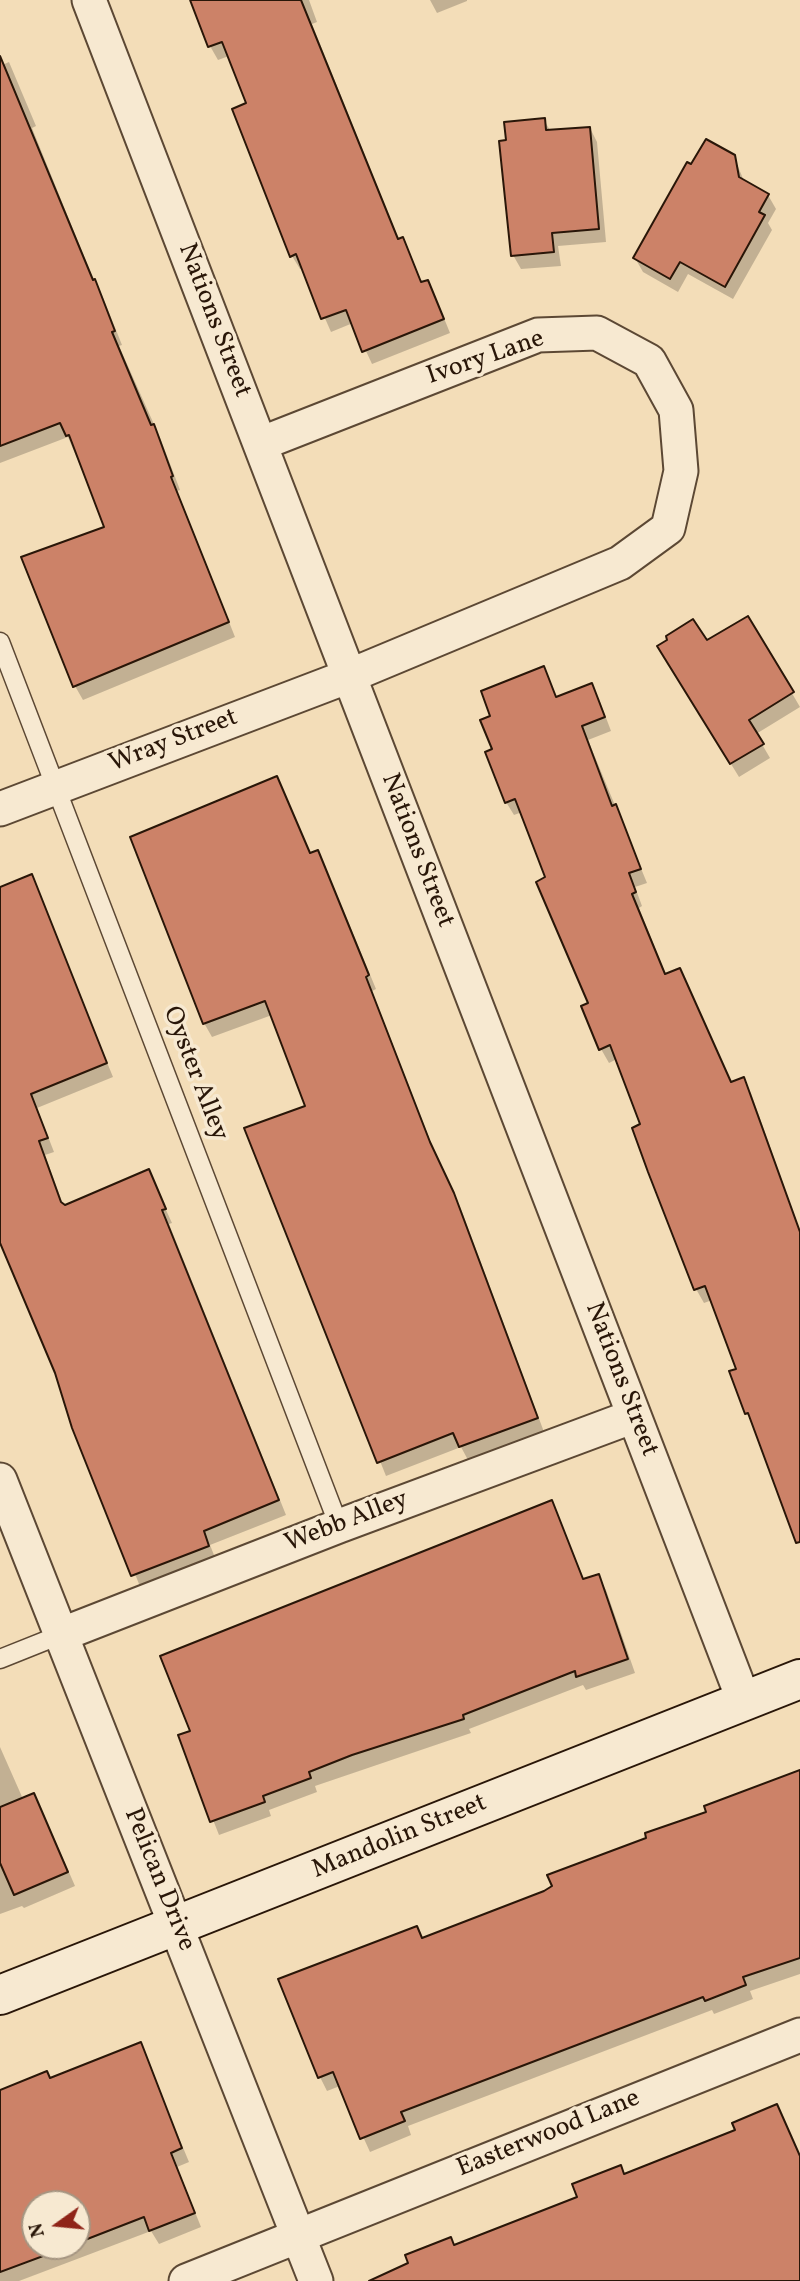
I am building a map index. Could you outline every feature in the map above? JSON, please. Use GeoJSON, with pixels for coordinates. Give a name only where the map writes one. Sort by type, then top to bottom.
{"type":"FeatureCollection","features":[{"type":"Feature","properties":{"kind":"street","name":"Nations Street"},"geometry":{"type":"LineString","coordinates":[[89,0],[744,1701]]}},
{"type":"Feature","properties":{"kind":"street","name":"Ivory Lane"},"geometry":{"type":"LineString","coordinates":[[260,444],[538,335],[597,333],[649,361],[676,410],[681,471],[668,528],[620,563],[349,676]]}},
{"type":"Feature","properties":{"kind":"street","name":"Wray Street"},"geometry":{"type":"LineString","coordinates":[[0,808],[349,676]]}},
{"type":"Feature","properties":{"kind":"street","name":"Webb Alley"},"geometry":{"type":"LineString","coordinates":[[60,1635],[339,1526],[634,1416]]}},
{"type":"Feature","properties":{"kind":"street","name":"Pelican Drive"},"geometry":{"type":"LineString","coordinates":[[0,1480],[316,2281]]}},
{"type":"Feature","properties":{"kind":"street","name":"Mandolin Street"},"geometry":{"type":"LineString","coordinates":[[0,1996],[800,1679]]}},
{"type":"Feature","properties":{"kind":"street","name":"Easterwood Lane"},"geometry":{"type":"LineString","coordinates":[[186,2281],[800,2035]]}},
{"type":"Feature","properties":{"kind":"lane","name":"Oyster Alley"},"geometry":{"type":"LineString","coordinates":[[0,642],[339,1526]]}},
{"type":"Feature","properties":{"kind":"lane"},"geometry":{"type":"LineString","coordinates":[[0,1659],[60,1635]]}},
{"type":"Feature","properties":{"kind":"building"},"geometry":{"type":"Polygon","coordinates":[[[190,0],[301,0],[398,239],[403,237],[421,282],[428,280],[444,319],[362,352],[346,310],[321,319],[296,254],[290,257],[232,109],[246,103],[222,42],[208,47],[190,0]]]}},
{"type":"Feature","properties":{"kind":"building"},"geometry":{"type":"Polygon","coordinates":[[[0,56],[93,280],[95,279],[115,331],[112,332],[151,425],[154,424],[173,476],[171,477],[229,622],[73,687],[21,557],[104,527],[69,435],[66,436],[60,423],[0,446],[0,56]]]}},
{"type":"Feature","properties":{"kind":"building"},"geometry":{"type":"Polygon","coordinates":[[[545,118],[546,130],[590,127],[599,229],[552,233],[554,252],[511,256],[499,141],[506,140],[504,122],[545,118]]]}},
{"type":"Feature","properties":{"kind":"building"},"geometry":{"type":"Polygon","coordinates":[[[706,139],[735,155],[739,177],[769,194],[759,212],[765,215],[725,287],[680,262],[670,279],[633,258],[687,162],[691,164],[706,139]]]}},
{"type":"Feature","properties":{"kind":"building"},"geometry":{"type":"Polygon","coordinates":[[[748,616],[794,692],[749,720],[764,744],[730,764],[657,646],[667,640],[666,636],[693,619],[707,640],[748,616]]]}},
{"type":"Feature","properties":{"kind":"building"},"geometry":{"type":"Polygon","coordinates":[[[544,666],[556,697],[592,683],[605,717],[582,726],[612,806],[616,804],[641,869],[629,873],[636,892],[632,894],[665,974],[680,968],[731,1082],[744,1077],[800,1232],[800,1542],[796,1543],[748,1413],[745,1414],[729,1371],[736,1369],[705,1286],[694,1290],[648,1172],[632,1128],[640,1124],[610,1045],[599,1050],[581,1006],[588,1003],[536,882],[545,877],[515,799],[505,803],[485,752],[492,749],[480,720],[490,716],[481,691],[544,666]]]}},
{"type":"Feature","properties":{"kind":"building"},"geometry":{"type":"Polygon","coordinates":[[[277,776],[310,853],[318,850],[369,975],[366,977],[430,1142],[454,1193],[538,1418],[459,1447],[453,1433],[377,1463],[244,1128],[305,1106],[265,1001],[203,1024],[130,837],[277,776]]]}},
{"type":"Feature","properties":{"kind":"building"},"geometry":{"type":"Polygon","coordinates":[[[32,874],[107,1063],[31,1094],[48,1138],[39,1141],[61,1202],[65,1205],[149,1169],[166,1209],[162,1210],[279,1500],[204,1531],[209,1546],[131,1576],[72,1428],[55,1373],[0,1243],[0,887],[32,874]]]}},
{"type":"Feature","properties":{"kind":"building"},"geometry":{"type":"Polygon","coordinates":[[[552,1500],[583,1579],[599,1574],[628,1659],[576,1677],[575,1671],[463,1715],[464,1719],[352,1755],[309,1772],[311,1778],[263,1796],[265,1802],[210,1822],[178,1735],[190,1731],[160,1656],[552,1500]]]}},
{"type":"Feature","properties":{"kind":"building"},"geometry":{"type":"Polygon","coordinates":[[[800,1770],[800,1958],[743,1977],[746,1985],[705,2001],[703,1997],[401,2112],[405,2121],[360,2139],[333,2072],[318,2078],[278,1979],[417,1926],[422,1938],[544,1891],[552,1886],[547,1875],[646,1838],[645,1833],[706,1812],[704,1806],[800,1770]]]}},
{"type":"Feature","properties":{"kind":"building"},"geometry":{"type":"Polygon","coordinates":[[[34,1793],[68,1872],[14,1895],[0,1863],[0,1807],[34,1793]]]}},
{"type":"Feature","properties":{"kind":"building"},"geometry":{"type":"Polygon","coordinates":[[[141,2042],[182,2148],[171,2153],[195,2213],[149,2231],[144,2217],[91,2238],[91,2190],[21,2190],[21,2260],[32,2260],[0,2272],[0,2090],[47,2071],[50,2078],[141,2042]]]}},
{"type":"Feature","properties":{"kind":"building"},"geometry":{"type":"Polygon","coordinates":[[[777,2104],[800,2156],[800,2281],[369,2281],[408,2263],[405,2255],[451,2237],[454,2245],[577,2197],[572,2184],[621,2165],[624,2174],[735,2130],[732,2123],[777,2104]]]}}]}
